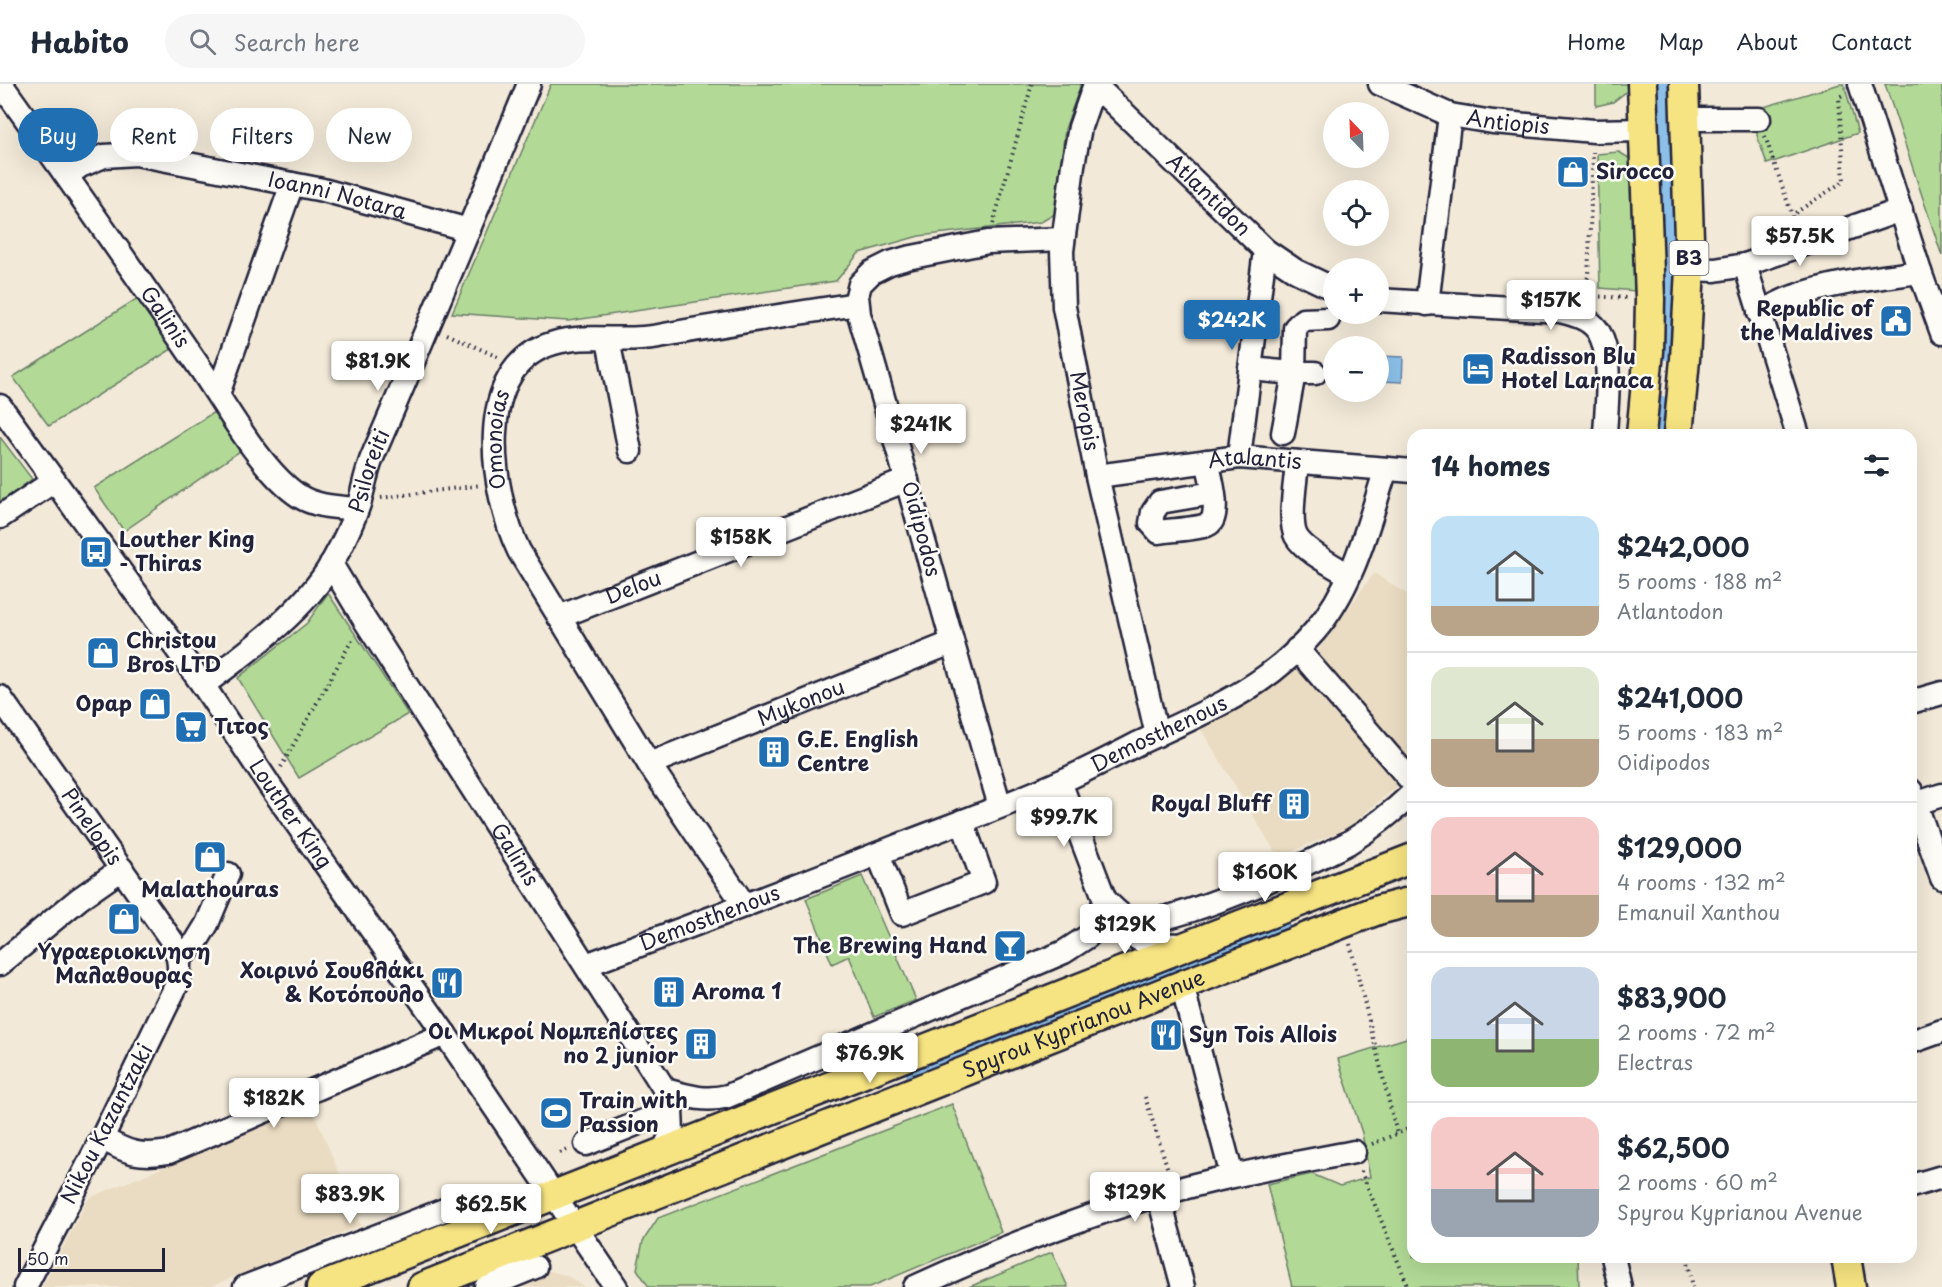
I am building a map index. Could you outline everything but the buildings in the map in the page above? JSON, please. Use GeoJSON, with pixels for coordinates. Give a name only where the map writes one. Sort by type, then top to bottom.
{"type":"FeatureCollection","features":[{"type":"Feature","properties":{"kind":"main road","name":"B3"},"geometry":{"type":"LineString","coordinates":[[1642,84],[1650,299],[1649,351],[1642,429]]}},
{"type":"Feature","properties":{"kind":"main road","name":"B3"},"geometry":{"type":"LineString","coordinates":[[1679,429],[1690,269],[1684,84]]}},
{"type":"Feature","properties":{"kind":"main road","name":"Spyrou Kyprianou Avenue"},"geometry":{"type":"LineString","coordinates":[[321,1287],[1407,860]]}},
{"type":"Feature","properties":{"kind":"main road","name":"Spyrou Kyprianou Avenue"},"geometry":{"type":"LineString","coordinates":[[422,1287],[1182,985],[1378,910],[1407,903]]}},
{"type":"Feature","properties":{"kind":"main road"},"geometry":{"type":"LineString","coordinates":[[1847,1263],[1851,1287]]}},
{"type":"Feature","properties":{"kind":"street","name":"Galinis"},"geometry":{"type":"LineString","coordinates":[[1,84],[272,471],[293,491],[310,502],[358,505]]}},
{"type":"Feature","properties":{"kind":"street","name":"Psiloreiti"},"geometry":{"type":"LineString","coordinates":[[203,685],[276,628],[313,589],[331,564],[358,505],[370,461],[430,326],[529,84]]}},
{"type":"Feature","properties":{"kind":"street","name":"Antiopis"},"geometry":{"type":"LineString","coordinates":[[1380,84],[1450,115],[1493,122],[1594,131],[1643,130]]}},
{"type":"Feature","properties":{"kind":"street","name":"Meropis"},"geometry":{"type":"LineString","coordinates":[[1095,85],[1076,144],[1062,250],[1064,308],[1096,476],[1157,735]]}},
{"type":"Feature","properties":{"kind":"street","name":"Atlantidon"},"geometry":{"type":"LineString","coordinates":[[1095,85],[1265,250],[1289,267],[1323,284]]}},
{"type":"Feature","properties":{"kind":"street"},"geometry":{"type":"LineString","coordinates":[[1861,85],[1920,272],[1942,333]]}},
{"type":"Feature","properties":{"kind":"street"},"geometry":{"type":"LineString","coordinates":[[1427,304],[1450,115]]}},
{"type":"Feature","properties":{"kind":"street"},"geometry":{"type":"LineString","coordinates":[[1685,119],[1759,119]]}},
{"type":"Feature","properties":{"kind":"street","name":"Ioanni Notara"},"geometry":{"type":"LineString","coordinates":[[67,176],[80,166],[104,156],[136,154],[323,190],[469,230]]}},
{"type":"Feature","properties":{"kind":"street"},"geometry":{"type":"LineString","coordinates":[[218,394],[292,184]]}},
{"type":"Feature","properties":{"kind":"street"},"geometry":{"type":"LineString","coordinates":[[1690,269],[1715,270],[1745,265],[1900,210]]}},
{"type":"Feature","properties":{"kind":"street"},"geometry":{"type":"LineString","coordinates":[[857,304],[860,284],[864,278],[879,268],[907,258],[988,242],[1063,239]]}},
{"type":"Feature","properties":{"kind":"street"},"geometry":{"type":"LineString","coordinates":[[1239,457],[1265,250]]}},
{"type":"Feature","properties":{"kind":"street"},"geometry":{"type":"LineString","coordinates":[[1745,265],[1796,429]]}},
{"type":"Feature","properties":{"kind":"street"},"geometry":{"type":"LineString","coordinates":[[1759,313],[1791,297],[1826,287],[1920,272]]}},
{"type":"Feature","properties":{"kind":"street"},"geometry":{"type":"LineString","coordinates":[[1389,301],[1560,311],[1581,317],[1593,324],[1599,332],[1606,366],[1605,429]]}},
{"type":"Feature","properties":{"kind":"street","name":"Omonoias"},"geometry":{"type":"LineString","coordinates":[[745,906],[649,764],[515,544],[498,483],[495,443],[497,414],[504,388],[517,366],[532,353],[552,343],[573,338],[608,340],[650,337],[857,304]]}},
{"type":"Feature","properties":{"kind":"street","name":"Oidipodos"},"geometry":{"type":"LineString","coordinates":[[857,304],[951,643],[1000,806]]}},
{"type":"Feature","properties":{"kind":"street"},"geometry":{"type":"LineString","coordinates":[[1283,433],[1304,373],[1295,328],[1303,320],[1323,319]]}},
{"type":"Feature","properties":{"kind":"street"},"geometry":{"type":"LineString","coordinates":[[608,340],[630,451]]}},
{"type":"Feature","properties":{"kind":"street"},"geometry":{"type":"LineString","coordinates":[[1250,369],[1304,373]]}},
{"type":"Feature","properties":{"kind":"street","name":"Louther King"},"geometry":{"type":"LineString","coordinates":[[0,406],[203,685],[270,786],[445,1034],[616,1287]]}},
{"type":"Feature","properties":{"kind":"street","name":"Atalantis"},"geometry":{"type":"LineString","coordinates":[[1096,476],[1239,457],[1407,471]]}},
{"type":"Feature","properties":{"kind":"street"},"geometry":{"type":"LineString","coordinates":[[1207,461],[1213,493]]}},
{"type":"Feature","properties":{"kind":"street"},"geometry":{"type":"LineString","coordinates":[[1297,462],[1292,523],[1296,536],[1305,546],[1349,575]]}},
{"type":"Feature","properties":{"kind":"street","name":"Demosthenous"},"geometry":{"type":"LineString","coordinates":[[586,965],[745,906],[1060,782],[1206,713],[1242,693],[1273,672],[1327,616],[1337,600],[1361,547],[1386,469]]}},
{"type":"Feature","properties":{"kind":"street","name":"Delou"},"geometry":{"type":"LineString","coordinates":[[559,617],[907,480]]}},
{"type":"Feature","properties":{"kind":"street"},"geometry":{"type":"LineString","coordinates":[[0,518],[54,481]]}},
{"type":"Feature","properties":{"kind":"street","name":"Galinis"},"geometry":{"type":"LineString","coordinates":[[331,564],[586,965],[668,1100]]}},
{"type":"Feature","properties":{"kind":"street","name":"Mykonou"},"geometry":{"type":"LineString","coordinates":[[649,764],[951,643]]}},
{"type":"Feature","properties":{"kind":"street"},"geometry":{"type":"LineString","coordinates":[[1297,649],[1407,786]]}},
{"type":"Feature","properties":{"kind":"street"},"geometry":{"type":"LineString","coordinates":[[1917,700],[1942,693]]}},
{"type":"Feature","properties":{"kind":"street","name":"Pinelopis"},"geometry":{"type":"LineString","coordinates":[[2,704],[122,869],[172,941],[179,958]]}},
{"type":"Feature","properties":{"kind":"street"},"geometry":{"type":"LineString","coordinates":[[1332,708],[1407,787]]}},
{"type":"Feature","properties":{"kind":"street"},"geometry":{"type":"LineString","coordinates":[[1060,782],[1105,900],[1118,924],[1138,939],[1152,944],[1186,946]]}},
{"type":"Feature","properties":{"kind":"street"},"geometry":{"type":"LineString","coordinates":[[1105,900],[1124,917],[1134,921],[1155,920],[1191,911],[1317,859],[1372,827],[1407,795]]}},
{"type":"Feature","properties":{"kind":"street"},"geometry":{"type":"LineString","coordinates":[[1917,799],[1942,795]]}},
{"type":"Feature","properties":{"kind":"street"},"geometry":{"type":"LineString","coordinates":[[1917,813],[1942,878]]}},
{"type":"Feature","properties":{"kind":"street"},"geometry":{"type":"LineString","coordinates":[[878,854],[902,915],[984,882],[962,821]]}},
{"type":"Feature","properties":{"kind":"street"},"geometry":{"type":"LineString","coordinates":[[0,964],[79,899],[122,869]]}},
{"type":"Feature","properties":{"kind":"street"},"geometry":{"type":"LineString","coordinates":[[179,958],[195,942],[207,924],[228,874]]}},
{"type":"Feature","properties":{"kind":"street"},"geometry":{"type":"LineString","coordinates":[[586,1144],[668,1100],[717,1099],[728,1096],[1064,952],[1094,930],[1100,919],[1105,900]]}},
{"type":"Feature","properties":{"kind":"street","name":"Nikou Kazantzaki"},"geometry":{"type":"LineString","coordinates":[[25,1287],[102,1138],[177,984],[179,958]]}},
{"type":"Feature","properties":{"kind":"street"},"geometry":{"type":"LineString","coordinates":[[1182,985],[1233,1176]]}},
{"type":"Feature","properties":{"kind":"street"},"geometry":{"type":"LineString","coordinates":[[1917,1040],[1942,1030]]}},
{"type":"Feature","properties":{"kind":"street"},"geometry":{"type":"LineString","coordinates":[[102,1138],[121,1149],[140,1155],[169,1152],[445,1034]]}},
{"type":"Feature","properties":{"kind":"street"},"geometry":{"type":"LineString","coordinates":[[663,1151],[672,1133],[668,1100]]}},
{"type":"Feature","properties":{"kind":"street"},"geometry":{"type":"LineString","coordinates":[[915,1287],[992,1252],[1158,1194],[1233,1176],[1354,1152]]}},
{"type":"Feature","properties":{"kind":"street"},"geometry":{"type":"LineString","coordinates":[[1917,1184],[1942,1177]]}},
{"type":"Feature","properties":{"kind":"street"},"geometry":{"type":"LineString","coordinates":[[1158,1194],[1184,1287]]}},
{"type":"Feature","properties":{"kind":"street"},"geometry":{"type":"LineString","coordinates":[[244,1287],[437,1202],[470,1200]]}},
{"type":"Feature","properties":{"kind":"street"},"geometry":{"type":"LineString","coordinates":[[1614,1263],[1620,1287]]}},
{"type":"Feature","properties":{"kind":"street"},"geometry":{"type":"LineString","coordinates":[[486,1287],[536,1267]]}},
{"type":"Feature","properties":{"kind":"path"},"geometry":{"type":"LineString","coordinates":[[988,242],[1032,84]]}},
{"type":"Feature","properties":{"kind":"path"},"geometry":{"type":"LineString","coordinates":[[1792,215],[1844,181],[1839,97],[1861,85]]}},
{"type":"Feature","properties":{"kind":"path"},"geometry":{"type":"LineString","coordinates":[[1759,119],[1792,215],[1794,247]]}},
{"type":"Feature","properties":{"kind":"path"},"geometry":{"type":"LineString","coordinates":[[1594,131],[1588,277],[1580,296],[1650,299]]}},
{"type":"Feature","properties":{"kind":"path"},"geometry":{"type":"LineString","coordinates":[[430,326],[517,366]]}},
{"type":"Feature","properties":{"kind":"path"},"geometry":{"type":"LineString","coordinates":[[358,505],[498,483]]}},
{"type":"Feature","properties":{"kind":"path"},"geometry":{"type":"LineString","coordinates":[[270,786],[364,619]]}},
{"type":"Feature","properties":{"kind":"path"},"geometry":{"type":"LineString","coordinates":[[1344,923],[1397,1134]]}},
{"type":"Feature","properties":{"kind":"path"},"geometry":{"type":"LineString","coordinates":[[1145,1097],[1170,1176],[1158,1194]]}},
{"type":"Feature","properties":{"kind":"path"},"geometry":{"type":"LineString","coordinates":[[1406,1287],[1406,1281],[1354,1152],[1407,1130]]}},
{"type":"Feature","properties":{"kind":"path"},"geometry":{"type":"LineString","coordinates":[[1688,1263],[1693,1287]]}},
{"type":"Feature","properties":{"kind":"shaded area"},"geometry":{"type":"Polygon","coordinates":[[[1374,573],[1407,594],[1407,777],[1348,828],[1278,857],[1201,729],[1257,697],[1294,663],[1316,653],[1374,573]]]}},
{"type":"Feature","properties":{"kind":"shaded area"},"geometry":{"type":"Polygon","coordinates":[[[311,1106],[361,1225],[209,1287],[42,1287],[89,1198],[311,1106]]]}},
{"type":"Feature","properties":{"kind":"shaded area"},"geometry":{"type":"Polygon","coordinates":[[[519,1263],[565,1275],[585,1287],[459,1287],[519,1263]]]}},
{"type":"Feature","properties":{"kind":"green space"},"geometry":{"type":"Polygon","coordinates":[[[551,84],[1081,84],[1065,129],[1055,214],[1041,222],[919,236],[859,253],[836,281],[568,321],[452,313],[551,84]]]}},
{"type":"Feature","properties":{"kind":"green space"},"geometry":{"type":"Polygon","coordinates":[[[1596,84],[1628,84],[1627,91],[1613,102],[1596,106],[1596,84]]]}},
{"type":"Feature","properties":{"kind":"green space"},"geometry":{"type":"Polygon","coordinates":[[[1844,84],[1858,133],[1767,164],[1757,135],[1757,109],[1844,84]]]}},
{"type":"Feature","properties":{"kind":"green space"},"geometry":{"type":"Polygon","coordinates":[[[1885,84],[1942,84],[1942,256],[1885,84]]]}},
{"type":"Feature","properties":{"kind":"green space"},"geometry":{"type":"Polygon","coordinates":[[[1619,152],[1632,160],[1636,291],[1600,288],[1597,154],[1619,152]]]}},
{"type":"Feature","properties":{"kind":"green space"},"geometry":{"type":"Polygon","coordinates":[[[138,298],[175,347],[49,426],[13,377],[138,298]]]}},
{"type":"Feature","properties":{"kind":"green space"},"geometry":{"type":"Polygon","coordinates":[[[214,412],[240,451],[124,531],[94,488],[214,412]]]}},
{"type":"Feature","properties":{"kind":"green space"},"geometry":{"type":"Polygon","coordinates":[[[0,437],[32,479],[0,504],[0,437]]]}},
{"type":"Feature","properties":{"kind":"green space"},"geometry":{"type":"Polygon","coordinates":[[[328,593],[408,714],[299,778],[238,678],[307,623],[328,593]]]}},
{"type":"Feature","properties":{"kind":"green space"},"geometry":{"type":"Polygon","coordinates":[[[862,876],[916,1000],[874,1017],[849,956],[832,964],[806,899],[862,876]]]}},
{"type":"Feature","properties":{"kind":"green space"},"geometry":{"type":"Polygon","coordinates":[[[1407,1038],[1407,1263],[1578,1263],[1579,1287],[1292,1287],[1267,1184],[1312,1174],[1340,1186],[1370,1177],[1362,1133],[1338,1059],[1407,1038]]]}},
{"type":"Feature","properties":{"kind":"green space"},"geometry":{"type":"Polygon","coordinates":[[[952,1104],[1001,1232],[870,1287],[649,1287],[637,1269],[643,1241],[658,1218],[952,1104]]]}},
{"type":"Feature","properties":{"kind":"green space"},"geometry":{"type":"Polygon","coordinates":[[[1052,1252],[1068,1287],[969,1287],[1052,1252]]]}},
{"type":"Feature","properties":{"kind":"water"},"geometry":{"type":"Polygon","coordinates":[[[1389,356],[1403,357],[1402,382],[1389,381],[1389,356]]]}},
{"type":"Feature","properties":{"kind":"waterway"},"geometry":{"type":"LineString","coordinates":[[1662,84],[1668,243],[1666,342]]}},
{"type":"Feature","properties":{"kind":"waterway"},"geometry":{"type":"LineString","coordinates":[[1659,429],[1661,414]]}},
{"type":"Feature","properties":{"kind":"waterway"},"geometry":{"type":"LineString","coordinates":[[923,1069],[1272,929]]}},
{"type":"Feature","properties":{"kind":"place","name":"Sirocco"},"geometry":{"type":"Point","coordinates":[1573,172]}},
{"type":"Feature","properties":{"kind":"place","name":"Republic of the Maldives"},"geometry":{"type":"Point","coordinates":[1896,321]}},
{"type":"Feature","properties":{"kind":"place","name":"Radisson Blu Hotel Larnaca"},"geometry":{"type":"Point","coordinates":[1478,369]}},
{"type":"Feature","properties":{"kind":"place","name":"Louther King - Thiras"},"geometry":{"type":"Point","coordinates":[96,552]}},
{"type":"Feature","properties":{"kind":"place","name":"Christou Bros LTD"},"geometry":{"type":"Point","coordinates":[103,653]}},
{"type":"Feature","properties":{"kind":"place","name":"Opap"},"geometry":{"type":"Point","coordinates":[155,704]}},
{"type":"Feature","properties":{"kind":"place","name":"Τιτος"},"geometry":{"type":"Point","coordinates":[191,727]}},
{"type":"Feature","properties":{"kind":"place","name":"G.E. English Centre"},"geometry":{"type":"Point","coordinates":[774,752]}},
{"type":"Feature","properties":{"kind":"place","name":"Royal Bluff"},"geometry":{"type":"Point","coordinates":[1294,804]}},
{"type":"Feature","properties":{"kind":"place","name":"Malathouras"},"geometry":{"type":"Point","coordinates":[210,857]}},
{"type":"Feature","properties":{"kind":"place","name":"Υγραεριοκινηση Μαλαθουρας"},"geometry":{"type":"Point","coordinates":[124,919]}},
{"type":"Feature","properties":{"kind":"place","name":"The Brewing Hand"},"geometry":{"type":"Point","coordinates":[1010,946]}},
{"type":"Feature","properties":{"kind":"place","name":"Χοιρινό Σουβλάκι & Κοτόπουλο"},"geometry":{"type":"Point","coordinates":[447,983]}},
{"type":"Feature","properties":{"kind":"place","name":"Aroma 1"},"geometry":{"type":"Point","coordinates":[669,992]}},
{"type":"Feature","properties":{"kind":"place","name":"Syn Tois Allois"},"geometry":{"type":"Point","coordinates":[1166,1035]}},
{"type":"Feature","properties":{"kind":"place","name":"Οι Μικροί Νομπελίστες no 2 junior"},"geometry":{"type":"Point","coordinates":[701,1044]}},
{"type":"Feature","properties":{"kind":"place","name":"Train with Passion"},"geometry":{"type":"Point","coordinates":[556,1113]}}]}
